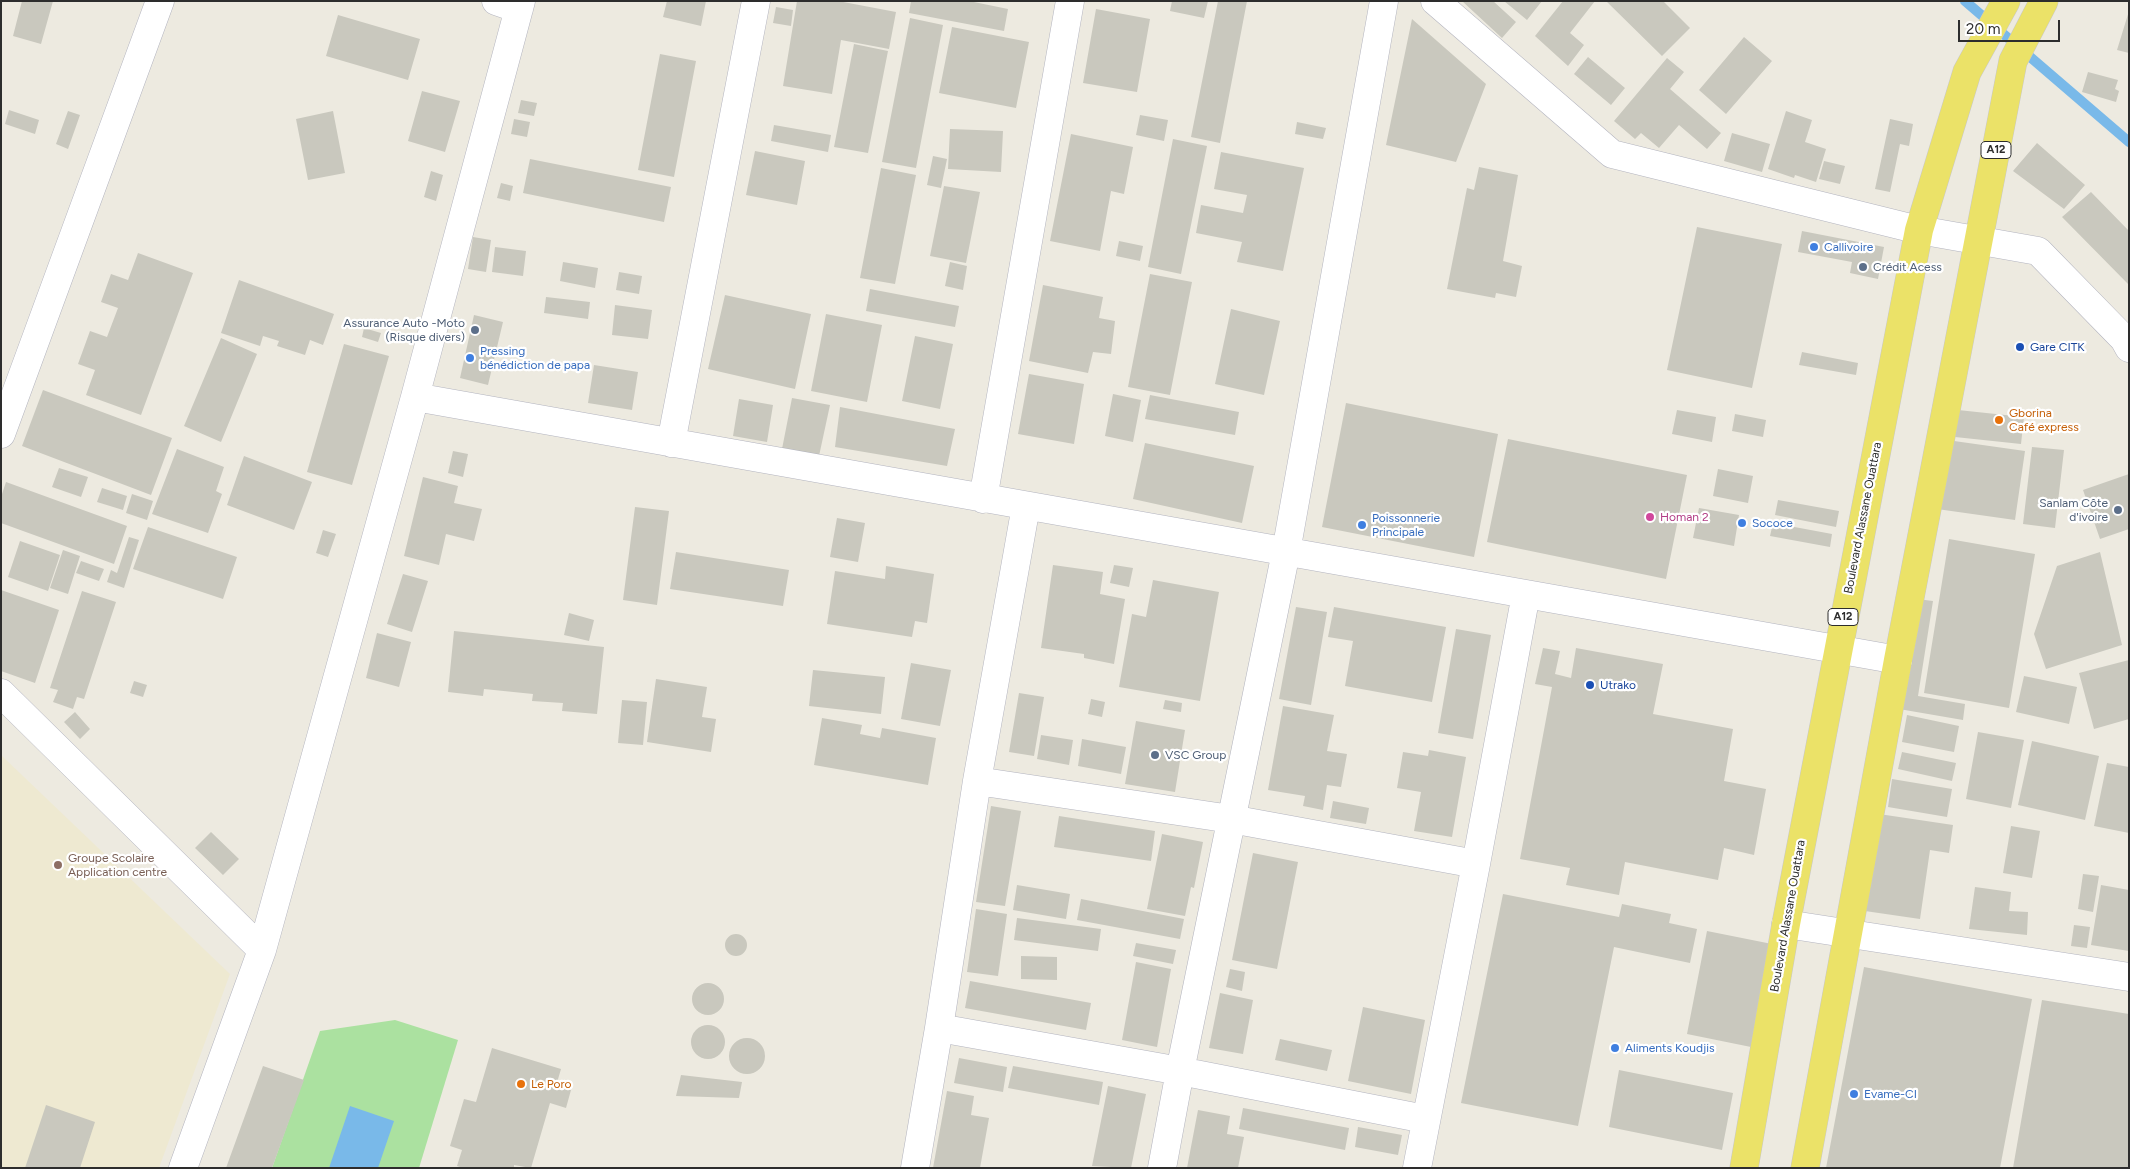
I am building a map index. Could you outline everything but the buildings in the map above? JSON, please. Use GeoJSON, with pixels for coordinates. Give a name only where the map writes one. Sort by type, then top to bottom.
{"type":"FeatureCollection","features":[{"type":"Feature","properties":{"kind":"main road","name":"A12"},"geometry":{"type":"LineString","coordinates":[[1805,1168],[1898,660],[2013,61],[2044,1]]}},
{"type":"Feature","properties":{"kind":"main road","name":"Boulevard Alassane Ouattara"},"geometry":{"type":"LineString","coordinates":[[1744,1168],[1786,924],[1837,650],[1919,230],[1967,72],[2004,6]]}},
{"type":"Feature","properties":{"kind":"street"},"geometry":{"type":"LineString","coordinates":[[1,434],[160,1]]}},
{"type":"Feature","properties":{"kind":"street"},"geometry":{"type":"LineString","coordinates":[[670,443],[756,1]]}},
{"type":"Feature","properties":{"kind":"street"},"geometry":{"type":"LineString","coordinates":[[983,499],[1070,1]]}},
{"type":"Feature","properties":{"kind":"street"},"geometry":{"type":"LineString","coordinates":[[1162,1168],[1286,552],[1384,1]]}},
{"type":"Feature","properties":{"kind":"street"},"geometry":{"type":"LineString","coordinates":[[1435,1],[1612,154],[1919,230],[2038,251],[2124,338],[2129,348]]}},
{"type":"Feature","properties":{"kind":"street"},"geometry":{"type":"LineString","coordinates":[[183,1168],[262,950],[415,397],[512,4]]}},
{"type":"Feature","properties":{"kind":"street"},"geometry":{"type":"LineString","coordinates":[[415,397],[1898,660]]}},
{"type":"Feature","properties":{"kind":"street"},"geometry":{"type":"LineString","coordinates":[[915,1168],[939,1028],[977,781],[1026,506]]}},
{"type":"Feature","properties":{"kind":"street"},"geometry":{"type":"LineString","coordinates":[[1417,1168],[1526,594]]}},
{"type":"Feature","properties":{"kind":"street"},"geometry":{"type":"LineString","coordinates":[[1,693],[262,950]]}},
{"type":"Feature","properties":{"kind":"street"},"geometry":{"type":"LineString","coordinates":[[977,781],[1231,819],[1476,864]]}},
{"type":"Feature","properties":{"kind":"street"},"geometry":{"type":"LineString","coordinates":[[1786,924],[2129,977]]}},
{"type":"Feature","properties":{"kind":"street"},"geometry":{"type":"LineString","coordinates":[[939,1028],[1180,1071],[1425,1119]]}},
{"type":"Feature","properties":{"kind":"shaded area","name":"Groupe Scolaire Application centre"},"geometry":{"type":"Polygon","coordinates":[[[1,755],[230,974],[159,1168],[1,1168],[1,755]]]}},
{"type":"Feature","properties":{"kind":"green space"},"geometry":{"type":"Polygon","coordinates":[[[395,1020],[458,1040],[419,1168],[272,1168],[320,1031],[395,1020]]]}},
{"type":"Feature","properties":{"kind":"water"},"geometry":{"type":"Polygon","coordinates":[[[350,1106],[394,1121],[378,1168],[329,1168],[350,1106]]]}},
{"type":"Feature","properties":{"kind":"waterway"},"geometry":{"type":"LineString","coordinates":[[1965,1],[2129,142]]}},
{"type":"Feature","properties":{"kind":"place","name":"Callivoire"},"geometry":{"type":"Point","coordinates":[1814,247]}},
{"type":"Feature","properties":{"kind":"place","name":"Crédit Acess"},"geometry":{"type":"Point","coordinates":[1863,267]}},
{"type":"Feature","properties":{"kind":"place","name":"Assurance Auto -Moto (Risque divers)"},"geometry":{"type":"Point","coordinates":[475,330]}},
{"type":"Feature","properties":{"kind":"place","name":"Gare CITK"},"geometry":{"type":"Point","coordinates":[2020,347]}},
{"type":"Feature","properties":{"kind":"place","name":"Pressing bénédiction de papa"},"geometry":{"type":"Point","coordinates":[470,358]}},
{"type":"Feature","properties":{"kind":"place","name":"Gborina Café express"},"geometry":{"type":"Point","coordinates":[1999,420]}},
{"type":"Feature","properties":{"kind":"place","name":"Sanlam Côte d'ivoire"},"geometry":{"type":"Point","coordinates":[2118,510]}},
{"type":"Feature","properties":{"kind":"place","name":"Homan 2"},"geometry":{"type":"Point","coordinates":[1650,517]}},
{"type":"Feature","properties":{"kind":"place","name":"Sococe"},"geometry":{"type":"Point","coordinates":[1742,523]}},
{"type":"Feature","properties":{"kind":"place","name":"Poissonnerie Principale"},"geometry":{"type":"Point","coordinates":[1362,525]}},
{"type":"Feature","properties":{"kind":"place","name":"Utrako"},"geometry":{"type":"Point","coordinates":[1590,685]}},
{"type":"Feature","properties":{"kind":"place","name":"VSC Group"},"geometry":{"type":"Point","coordinates":[1155,755]}},
{"type":"Feature","properties":{"kind":"place","name":"Groupe Scolaire Application centre"},"geometry":{"type":"Point","coordinates":[58,865]}},
{"type":"Feature","properties":{"kind":"place","name":"Aliments Koudjis"},"geometry":{"type":"Point","coordinates":[1615,1048]}},
{"type":"Feature","properties":{"kind":"place","name":"Le Poro"},"geometry":{"type":"Point","coordinates":[521,1084]}},
{"type":"Feature","properties":{"kind":"place","name":"Evame-CI"},"geometry":{"type":"Point","coordinates":[1854,1094]}}]}
